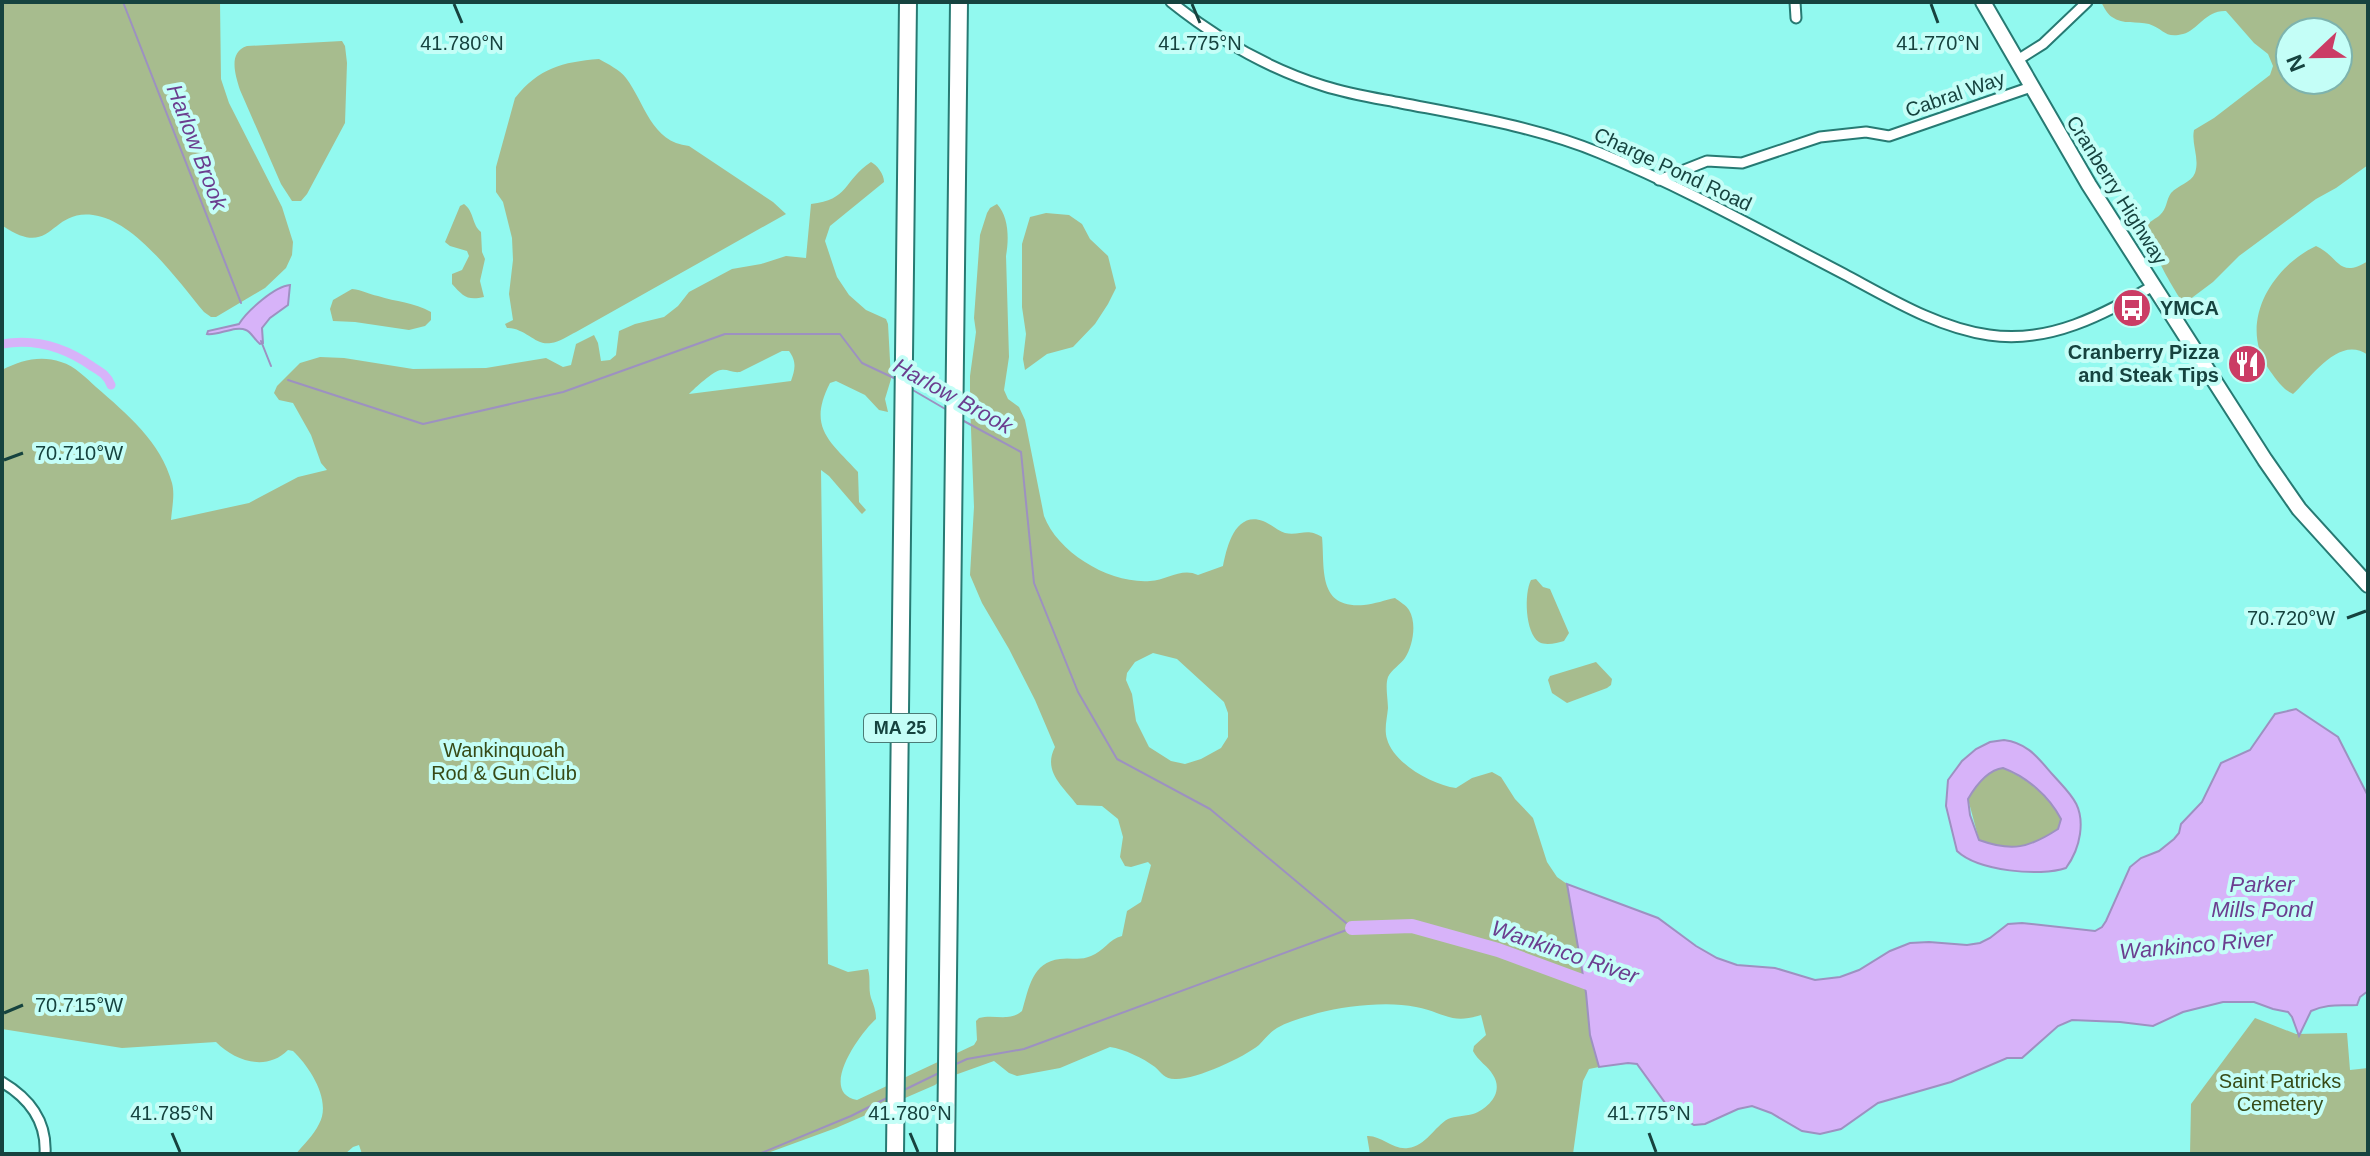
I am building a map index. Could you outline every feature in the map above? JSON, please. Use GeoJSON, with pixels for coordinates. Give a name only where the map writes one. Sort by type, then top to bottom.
{"type":"FeatureCollection","features":[{"type":"Feature","properties":{"kind":"highway","name":"MA 25"},"geometry":{"type":"LineString","coordinates":[[895,1154],[908,2]]}},
{"type":"Feature","properties":{"kind":"highway","name":"MA 25"},"geometry":{"type":"LineString","coordinates":[[946,1154],[959,2]]}},
{"type":"Feature","properties":{"kind":"main road","name":"Cranberry Highway"},"geometry":{"type":"LineString","coordinates":[[1983,2],[2089,185],[2263,456],[2299,509],[2368,585]]}},
{"type":"Feature","properties":{"kind":"street","name":"Charge Pond Road"},"geometry":{"type":"LineString","coordinates":[[1171,2],[1242,50],[1302,79],[1347,92],[1548,135],[1604,155],[1891,298],[1976,333],[2025,337],[2062,330],[2092,319],[2153,286]]}},
{"type":"Feature","properties":{"kind":"street"},"geometry":{"type":"LineString","coordinates":[[1795,2],[1796,18]]}},
{"type":"Feature","properties":{"kind":"street"},"geometry":{"type":"LineString","coordinates":[[2016,61],[2043,44],[2087,2]]}},
{"type":"Feature","properties":{"kind":"street","name":"Cabral Way"},"geometry":{"type":"LineString","coordinates":[[1659,180],[1707,161],[1746,162],[1820,137],[1866,132],[1885,136],[1898,133],[2031,87]]}},
{"type":"Feature","properties":{"kind":"street"},"geometry":{"type":"LineString","coordinates":[[2,1082],[22,1096],[37,1114],[44,1134],[45,1154]]}},
{"type":"Feature","properties":{"kind":"green space"},"geometry":{"type":"Polygon","coordinates":[[[2,2],[220,2],[221,79],[229,103],[282,207],[293,242],[292,255],[286,268],[265,288],[211,317],[140,240],[109,219],[79,215],[67,219],[42,236],[32,238],[3,226],[2,2]]]}},
{"type":"Feature","properties":{"kind":"green space"},"geometry":{"type":"Polygon","coordinates":[[[2101,2],[2368,2],[2368,165],[2239,256],[2213,282],[2185,303],[2155,253],[2147,228],[2162,213],[2171,193],[2195,173],[2194,130],[2270,75],[2273,66],[2268,54],[2226,11],[2213,14],[2188,32],[2172,35],[2149,24],[2125,22],[2109,14],[2101,2]]]}},
{"type":"Feature","properties":{"kind":"green space"},"geometry":{"type":"Polygon","coordinates":[[[342,41],[347,63],[345,123],[307,194],[301,201],[292,201],[281,184],[240,90],[235,58],[247,46],[342,41]]]}},
{"type":"Feature","properties":{"kind":"green space"},"geometry":{"type":"Polygon","coordinates":[[[599,59],[626,78],[650,120],[666,137],[689,146],[786,214],[576,332],[545,343],[507,328],[505,324],[513,320],[509,294],[512,238],[503,202],[496,192],[496,167],[515,98],[524,88],[552,68],[599,59]]]}},
{"type":"Feature","properties":{"kind":"green space","name":"Wankinquoah Rod & Gun Club"},"geometry":{"type":"Polygon","coordinates":[[[871,162],[880,170],[884,182],[830,226],[825,241],[837,277],[849,295],[866,310],[886,319],[888,324],[891,379],[885,399],[888,412],[879,410],[865,395],[836,381],[830,383],[821,412],[825,433],[858,472],[859,502],[866,510],[862,514],[821,470],[828,964],[848,972],[868,969],[876,1016],[853,1048],[841,1074],[841,1086],[846,1095],[857,1100],[974,1045],[977,1040],[976,1021],[985,1017],[1012,1016],[1022,1011],[1033,978],[1043,965],[1060,959],[1091,956],[1122,936],[1127,911],[1141,902],[1151,865],[1148,862],[1125,866],[1120,857],[1123,837],[1118,819],[1102,806],[1077,805],[1056,779],[1051,764],[1055,747],[1035,700],[970,575],[974,507],[970,376],[976,332],[974,318],[980,235],[987,213],[997,204],[1004,215],[1008,236],[1009,357],[1004,390],[1008,399],[1019,407],[1025,420],[1044,516],[1051,530],[1073,554],[1103,572],[1135,581],[1156,580],[1180,573],[1198,575],[1223,566],[1234,533],[1239,526],[1253,519],[1285,533],[1308,532],[1322,537],[1326,584],[1338,600],[1364,605],[1395,598],[1409,610],[1413,628],[1410,647],[1387,680],[1386,731],[1391,748],[1416,772],[1447,786],[1456,788],[1472,778],[1492,772],[1501,777],[1515,799],[1533,818],[1547,862],[1557,877],[1567,884],[1590,1035],[1599,1067],[1589,1069],[1583,1081],[1573,1154],[1370,1154],[1367,1136],[1397,1147],[1414,1147],[1448,1119],[1473,1114],[1484,1108],[1496,1093],[1493,1075],[1473,1051],[1486,1035],[1481,1015],[1454,1018],[1405,1005],[1354,1006],[1297,1019],[1274,1030],[1242,1056],[1184,1078],[1168,1078],[1139,1057],[1110,1047],[1060,1068],[1017,1076],[994,1061],[941,1080],[836,1128],[765,1154],[362,1154],[359,1145],[345,1154],[296,1154],[317,1128],[323,1105],[312,1075],[293,1051],[288,1050],[270,1061],[261,1062],[241,1059],[216,1042],[122,1048],[2,1029],[2,370],[24,361],[46,359],[66,364],[84,376],[131,418],[160,454],[173,487],[171,520],[249,503],[298,477],[327,470],[293,403],[279,400],[274,393],[300,363],[320,357],[413,369],[486,368],[546,358],[563,367],[571,365],[576,344],[594,335],[601,361],[610,360],[616,355],[619,331],[664,317],[689,292],[732,269],[786,256],[806,258],[811,204],[839,194],[871,162]],[[782,351],[740,372],[718,371],[689,394],[791,381],[794,362],[789,351],[782,351]],[[1153,653],[1135,662],[1126,680],[1132,694],[1136,721],[1149,747],[1171,761],[1185,764],[1221,748],[1228,737],[1228,713],[1224,702],[1177,659],[1153,653]]]}},
{"type":"Feature","properties":{"kind":"green space"},"geometry":{"type":"Polygon","coordinates":[[[464,204],[481,232],[485,259],[480,281],[484,297],[466,296],[452,284],[452,274],[462,270],[469,256],[467,251],[445,242],[460,206],[464,204]]]}},
{"type":"Feature","properties":{"kind":"green space"},"geometry":{"type":"Polygon","coordinates":[[[1046,213],[1069,215],[1082,224],[1090,239],[1108,256],[1116,288],[1095,324],[1073,347],[1047,354],[1025,370],[1022,244],[1030,217],[1046,213]]]}},
{"type":"Feature","properties":{"kind":"green space"},"geometry":{"type":"Polygon","coordinates":[[[2316,246],[2344,267],[2358,266],[2368,261],[2368,355],[2357,350],[2336,354],[2293,394],[2276,379],[2260,350],[2258,315],[2264,298],[2286,267],[2316,246]]]}},
{"type":"Feature","properties":{"kind":"green space"},"geometry":{"type":"Polygon","coordinates":[[[352,289],[418,306],[431,312],[431,320],[425,326],[409,330],[333,321],[330,309],[333,300],[352,289]]]}},
{"type":"Feature","properties":{"kind":"green space"},"geometry":{"type":"Polygon","coordinates":[[[1536,579],[1543,587],[1550,589],[1569,633],[1564,641],[1542,643],[1534,637],[1527,612],[1527,594],[1531,580],[1536,579]]]}},
{"type":"Feature","properties":{"kind":"green space"},"geometry":{"type":"Polygon","coordinates":[[[1596,662],[1612,679],[1607,688],[1567,703],[1552,693],[1548,680],[1550,676],[1596,662]]]}},
{"type":"Feature","properties":{"kind":"green space"},"geometry":{"type":"Polygon","coordinates":[[[2003,768],[2044,795],[2061,819],[2058,829],[2038,841],[2020,846],[2001,846],[1979,840],[1968,799],[1987,776],[2003,768]]]}},
{"type":"Feature","properties":{"kind":"green space","name":"Saint Patricks Cemetery"},"geometry":{"type":"Polygon","coordinates":[[[2255,1018],[2296,1034],[2347,1033],[2350,1070],[2368,1068],[2368,1154],[2190,1154],[2191,1104],[2255,1018]]]}},
{"type":"Feature","properties":{"kind":"water"},"geometry":{"type":"Polygon","coordinates":[[[290,285],[288,305],[262,328],[263,343],[260,344],[242,329],[207,334],[208,331],[239,324],[262,300],[290,285]]]}},
{"type":"Feature","properties":{"kind":"water","name":"Parker Mills Pond"},"geometry":{"type":"Polygon","coordinates":[[[2296,709],[2338,737],[2368,796],[2368,991],[2360,997],[2357,1005],[2329,1006],[2311,1011],[2299,1036],[2288,1012],[2254,1002],[2223,1002],[2183,1012],[2153,1026],[2072,1020],[2058,1026],[2022,1058],[2007,1058],[1951,1082],[1878,1103],[1841,1129],[1820,1134],[1802,1131],[1752,1106],[1705,1124],[1694,1125],[1666,1104],[1637,1064],[1599,1067],[1590,1035],[1567,884],[1658,918],[1717,958],[1737,965],[1775,968],[1815,980],[1840,977],[1859,970],[1910,943],[1980,943],[2008,924],[2095,931],[2106,921],[2130,867],[2174,839],[2181,824],[2202,802],[2221,763],[2250,750],[2275,714],[2296,709]]]}},
{"type":"Feature","properties":{"kind":"water"},"geometry":{"type":"Polygon","coordinates":[[[2004,740],[2032,752],[2075,801],[2080,815],[2080,834],[2066,868],[2026,872],[1994,868],[1957,851],[1946,806],[1948,780],[1962,761],[1990,742],[2004,740]],[[2003,768],[1987,776],[1968,799],[1979,840],[2001,846],[2020,846],[2058,829],[2061,819],[2050,803],[2036,788],[2003,768]]]}},
{"type":"Feature","properties":{"kind":"waterway","name":"Harlow Brook"},"geometry":{"type":"LineString","coordinates":[[123,2],[241,303]]}},
{"type":"Feature","properties":{"kind":"waterway","name":"Harlow Brook"},"geometry":{"type":"LineString","coordinates":[[288,380],[423,424],[563,392],[725,334],[840,334],[862,363],[896,379]]}},
{"type":"Feature","properties":{"kind":"waterway","name":"Harlow Brook"},"geometry":{"type":"LineString","coordinates":[[261,341],[271,366]]}},
{"type":"Feature","properties":{"kind":"waterway"},"geometry":{"type":"LineString","coordinates":[[2,344],[27,342],[61,349],[101,372],[111,385]]}},
{"type":"Feature","properties":{"kind":"waterway","name":"Harlow Brook"},"geometry":{"type":"LineString","coordinates":[[911,389],[947,410]]}},
{"type":"Feature","properties":{"kind":"waterway","name":"Harlow Brook"},"geometry":{"type":"LineString","coordinates":[[954,1065],[967,1059],[1024,1049],[1352,928],[1210,809],[1117,759],[1078,692],[1034,583],[1021,452],[962,420]]}},
{"type":"Feature","properties":{"kind":"waterway","name":"Wankinco River"},"geometry":{"type":"LineString","coordinates":[[1352,928],[1412,926],[1498,950],[1601,988]]}},
{"type":"Feature","properties":{"kind":"waterway","name":"Wankinco River"},"geometry":{"type":"LineString","coordinates":[[904,1090],[941,1072]]}},
{"type":"Feature","properties":{"kind":"waterway","name":"Wankinco River"},"geometry":{"type":"LineString","coordinates":[[759,1154],[887,1098]]}},
{"type":"Feature","properties":{"kind":"place","name":"YMCA"},"geometry":{"type":"Point","coordinates":[2132,308]}},
{"type":"Feature","properties":{"kind":"place","name":"Cranberry Pizza and Steak Tips"},"geometry":{"type":"Point","coordinates":[2247,364]}}]}
